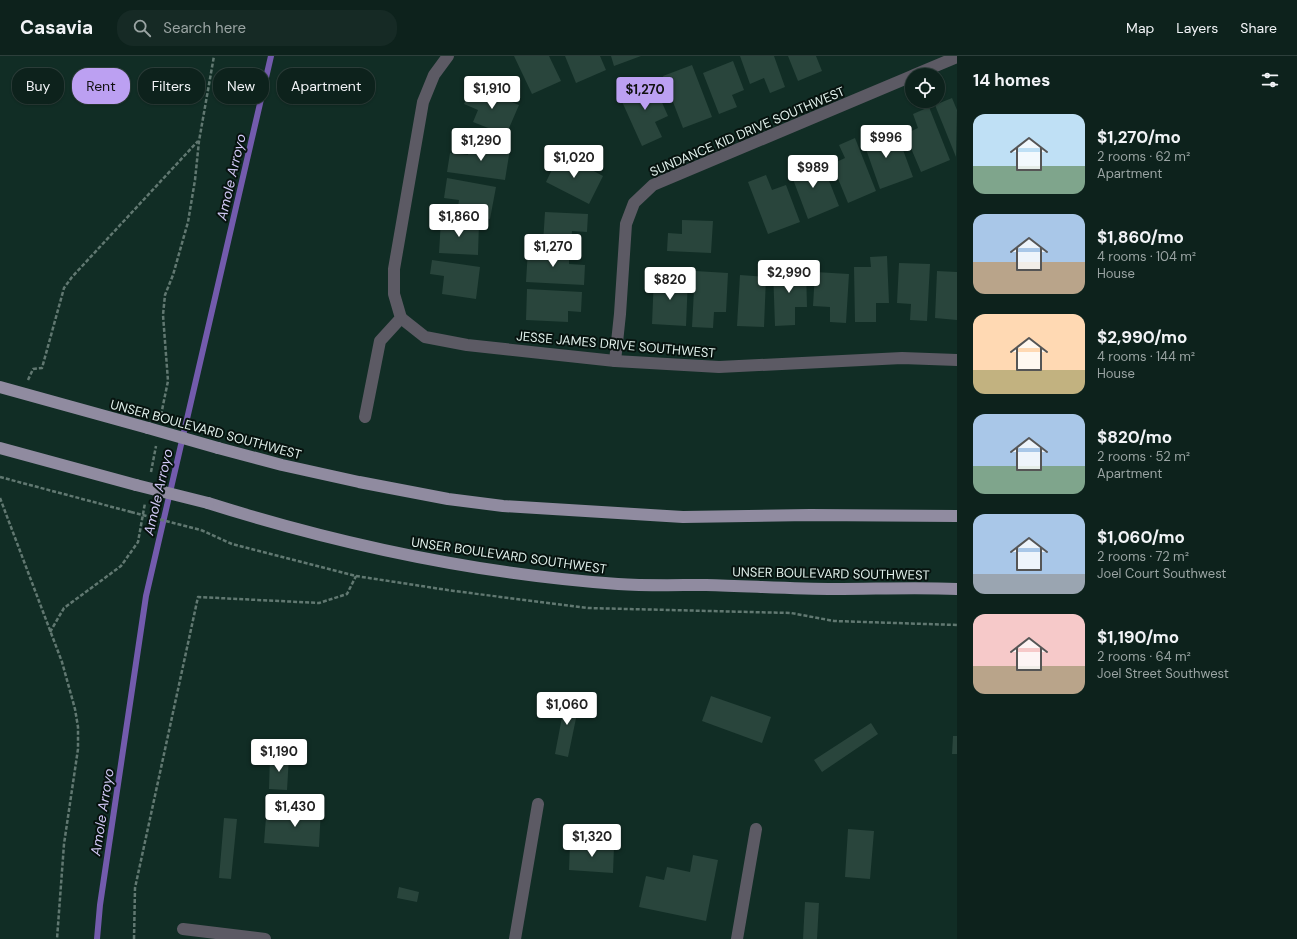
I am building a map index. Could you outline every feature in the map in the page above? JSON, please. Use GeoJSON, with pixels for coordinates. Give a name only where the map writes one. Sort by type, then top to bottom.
{"type":"FeatureCollection","features":[{"type":"Feature","properties":{"kind":"main road","name":"UNSER BOULEVARD SOUTHWEST"},"geometry":{"type":"LineString","coordinates":[[0,387],[282,465],[359,482],[448,499],[503,506],[683,516],[957,516]]}},
{"type":"Feature","properties":{"kind":"main road","name":"UNSER BOULEVARD SOUTHWEST"},"geometry":{"type":"LineString","coordinates":[[0,448],[208,504],[319,536],[402,555],[482,568],[619,584],[833,589],[919,587],[957,589]]}},
{"type":"Feature","properties":{"kind":"street"},"geometry":{"type":"LineString","coordinates":[[365,417],[380,341],[401,318],[394,294],[394,269],[423,102],[434,75],[448,56]]}},
{"type":"Feature","properties":{"kind":"street","name":"SUNDANCE KID DRIVE SOUTHWEST"},"geometry":{"type":"LineString","coordinates":[[930,68],[957,57]]}},
{"type":"Feature","properties":{"kind":"street","name":"SUNDANCE KID DRIVE SOUTHWEST"},"geometry":{"type":"LineString","coordinates":[[615,361],[620,314],[626,224],[634,203],[652,185],[905,78]]}},
{"type":"Feature","properties":{"kind":"street","name":"JESSE JAMES DRIVE SOUTHWEST"},"geometry":{"type":"LineString","coordinates":[[401,318],[425,337],[467,345],[615,361],[719,367],[902,358],[957,360]]}},
{"type":"Feature","properties":{"kind":"street"},"geometry":{"type":"LineString","coordinates":[[515,939],[538,804]]}},
{"type":"Feature","properties":{"kind":"street"},"geometry":{"type":"LineString","coordinates":[[737,939],[756,829]]}},
{"type":"Feature","properties":{"kind":"street"},"geometry":{"type":"LineString","coordinates":[[183,929],[265,939]]}},
{"type":"Feature","properties":{"kind":"path"},"geometry":{"type":"LineString","coordinates":[[161,419],[168,381],[164,295],[173,275],[188,222],[195,180],[199,141],[214,56]]}},
{"type":"Feature","properties":{"kind":"path"},"geometry":{"type":"LineString","coordinates":[[23,393],[33,369],[42,368],[64,288],[72,277],[199,141]]}},
{"type":"Feature","properties":{"kind":"path"},"geometry":{"type":"LineString","coordinates":[[151,473],[156,442]]}},
{"type":"Feature","properties":{"kind":"path"},"geometry":{"type":"LineString","coordinates":[[0,477],[201,530]]}},
{"type":"Feature","properties":{"kind":"path"},"geometry":{"type":"LineString","coordinates":[[50,632],[64,608],[120,566],[138,542],[146,496]]}},
{"type":"Feature","properties":{"kind":"path"},"geometry":{"type":"LineString","coordinates":[[0,498],[62,662],[75,709],[78,727],[78,749],[63,851],[57,939]]}},
{"type":"Feature","properties":{"kind":"path"},"geometry":{"type":"LineString","coordinates":[[134,939],[135,888],[198,597],[319,603],[346,594],[356,576]]}},
{"type":"Feature","properties":{"kind":"building"},"geometry":{"type":"Polygon","coordinates":[[[514,56],[549,56],[561,81],[532,94],[514,56]]]}},
{"type":"Feature","properties":{"kind":"building"},"geometry":{"type":"Polygon","coordinates":[[[565,56],[600,56],[606,70],[576,83],[565,56]]]}},
{"type":"Feature","properties":{"kind":"building"},"geometry":{"type":"Polygon","coordinates":[[[611,56],[641,56],[614,66],[611,56]]]}},
{"type":"Feature","properties":{"kind":"building"},"geometry":{"type":"Polygon","coordinates":[[[740,56],[774,56],[785,87],[770,93],[764,78],[750,84],[740,56]]]}},
{"type":"Feature","properties":{"kind":"building"},"geometry":{"type":"Polygon","coordinates":[[[788,56],[816,56],[822,71],[798,81],[788,56]]]}},
{"type":"Feature","properties":{"kind":"building"},"geometry":{"type":"Polygon","coordinates":[[[733,61],[744,90],[732,95],[737,107],[719,114],[703,73],[733,61]]]}},
{"type":"Feature","properties":{"kind":"building"},"geometry":{"type":"Polygon","coordinates":[[[692,65],[712,117],[683,128],[663,76],[692,65]]]}},
{"type":"Feature","properties":{"kind":"building"},"geometry":{"type":"Polygon","coordinates":[[[652,80],[668,116],[655,122],[662,137],[642,146],[619,95],[652,80]]]}},
{"type":"Feature","properties":{"kind":"building"},"geometry":{"type":"Polygon","coordinates":[[[472,86],[519,105],[506,135],[473,122],[478,110],[464,104],[472,86]]]}},
{"type":"Feature","properties":{"kind":"building"},"geometry":{"type":"Polygon","coordinates":[[[952,98],[957,110],[956,157],[936,108],[945,108],[945,101],[952,98]]]}},
{"type":"Feature","properties":{"kind":"building"},"geometry":{"type":"Polygon","coordinates":[[[929,108],[950,160],[921,172],[905,134],[918,128],[913,114],[929,108]]]}},
{"type":"Feature","properties":{"kind":"building"},"geometry":{"type":"Polygon","coordinates":[[[879,128],[885,144],[899,139],[913,177],[880,189],[861,135],[879,128]]]}},
{"type":"Feature","properties":{"kind":"building"},"geometry":{"type":"Polygon","coordinates":[[[855,138],[876,191],[848,203],[832,164],[845,158],[839,145],[855,138]]]}},
{"type":"Feature","properties":{"kind":"building"},"geometry":{"type":"Polygon","coordinates":[[[469,143],[510,149],[505,180],[447,172],[450,153],[468,155],[469,143]]]}},
{"type":"Feature","properties":{"kind":"building"},"geometry":{"type":"Polygon","coordinates":[[[560,153],[603,176],[589,204],[546,182],[560,153]]]}},
{"type":"Feature","properties":{"kind":"building"},"geometry":{"type":"Polygon","coordinates":[[[805,159],[810,173],[824,168],[839,206],[808,219],[788,166],[805,159]]]}},
{"type":"Feature","properties":{"kind":"building"},"geometry":{"type":"Polygon","coordinates":[[[766,175],[772,190],[786,185],[800,222],[768,234],[748,182],[766,175]]]}},
{"type":"Feature","properties":{"kind":"building"},"geometry":{"type":"Polygon","coordinates":[[[447,178],[496,187],[490,219],[457,213],[459,200],[444,198],[447,178]]]}},
{"type":"Feature","properties":{"kind":"building"},"geometry":{"type":"Polygon","coordinates":[[[545,212],[588,214],[587,232],[572,231],[571,244],[543,243],[545,212]]]}},
{"type":"Feature","properties":{"kind":"building"},"geometry":{"type":"Polygon","coordinates":[[[441,220],[479,222],[478,255],[439,253],[441,220]]]}},
{"type":"Feature","properties":{"kind":"building"},"geometry":{"type":"Polygon","coordinates":[[[682,220],[713,221],[711,253],[667,251],[668,233],[682,234],[682,220]]]}},
{"type":"Feature","properties":{"kind":"building"},"geometry":{"type":"Polygon","coordinates":[[[528,249],[569,251],[569,264],[585,265],[584,285],[526,282],[528,249]]]}},
{"type":"Feature","properties":{"kind":"building"},"geometry":{"type":"Polygon","coordinates":[[[887,256],[889,303],[876,303],[876,322],[855,322],[854,267],[871,267],[870,257],[887,256]]]}},
{"type":"Feature","properties":{"kind":"building"},"geometry":{"type":"Polygon","coordinates":[[[432,260],[480,267],[476,299],[442,294],[444,276],[430,274],[432,260]]]}},
{"type":"Feature","properties":{"kind":"building"},"geometry":{"type":"Polygon","coordinates":[[[899,263],[930,264],[927,321],[910,320],[911,304],[897,303],[899,263]]]}},
{"type":"Feature","properties":{"kind":"building"},"geometry":{"type":"Polygon","coordinates":[[[806,268],[807,307],[795,307],[795,325],[775,326],[773,269],[806,268]]]}},
{"type":"Feature","properties":{"kind":"building"},"geometry":{"type":"Polygon","coordinates":[[[695,271],[728,273],[726,312],[714,312],[713,328],[692,327],[695,271]]]}},
{"type":"Feature","properties":{"kind":"building"},"geometry":{"type":"Polygon","coordinates":[[[937,271],[957,272],[957,320],[935,318],[937,271]]]}},
{"type":"Feature","properties":{"kind":"building"},"geometry":{"type":"Polygon","coordinates":[[[815,272],[849,274],[846,323],[830,322],[830,307],[813,306],[815,272]]]}},
{"type":"Feature","properties":{"kind":"building"},"geometry":{"type":"Polygon","coordinates":[[[740,275],[766,277],[764,327],[737,326],[740,275]]]}},
{"type":"Feature","properties":{"kind":"building"},"geometry":{"type":"Polygon","coordinates":[[[654,276],[688,278],[686,326],[652,324],[654,276]]]}},
{"type":"Feature","properties":{"kind":"building"},"geometry":{"type":"Polygon","coordinates":[[[527,289],[582,292],[581,312],[568,311],[568,322],[526,320],[527,289]]]}},
{"type":"Feature","properties":{"kind":"building"},"geometry":{"type":"Polygon","coordinates":[[[566,696],[580,699],[568,757],[555,754],[566,696]]]}},
{"type":"Feature","properties":{"kind":"building"},"geometry":{"type":"Polygon","coordinates":[[[711,696],[771,717],[762,743],[702,721],[711,696]]]}},
{"type":"Feature","properties":{"kind":"building"},"geometry":{"type":"Polygon","coordinates":[[[871,723],[878,734],[822,772],[814,760],[871,723]]]}},
{"type":"Feature","properties":{"kind":"building"},"geometry":{"type":"Polygon","coordinates":[[[953,736],[957,736],[957,754],[952,754],[953,736]]]}},
{"type":"Feature","properties":{"kind":"building"},"geometry":{"type":"Polygon","coordinates":[[[270,756],[289,757],[287,790],[269,789],[270,756]]]}},
{"type":"Feature","properties":{"kind":"building"},"geometry":{"type":"Polygon","coordinates":[[[293,807],[321,808],[319,847],[264,843],[266,817],[292,819],[293,807]]]}},
{"type":"Feature","properties":{"kind":"building"},"geometry":{"type":"Polygon","coordinates":[[[224,818],[237,819],[231,879],[219,878],[224,818]]]}},
{"type":"Feature","properties":{"kind":"building"},"geometry":{"type":"Polygon","coordinates":[[[848,829],[874,831],[870,879],[845,877],[848,829]]]}},
{"type":"Feature","properties":{"kind":"building"},"geometry":{"type":"Polygon","coordinates":[[[570,843],[614,846],[613,873],[569,870],[570,843]]]}},
{"type":"Feature","properties":{"kind":"building"},"geometry":{"type":"Polygon","coordinates":[[[693,855],[718,860],[706,921],[639,907],[646,876],[664,880],[667,867],[690,872],[693,855]]]}},
{"type":"Feature","properties":{"kind":"building"},"geometry":{"type":"Polygon","coordinates":[[[399,887],[419,892],[417,902],[397,898],[399,887]]]}},
{"type":"Feature","properties":{"kind":"building"},"geometry":{"type":"Polygon","coordinates":[[[805,902],[819,903],[817,939],[803,939],[805,902]]]}},
{"type":"Feature","properties":{"kind":"waterway","name":"Amole Arroyo"},"geometry":{"type":"LineString","coordinates":[[97,939],[100,905],[146,596],[271,56]]}}]}
